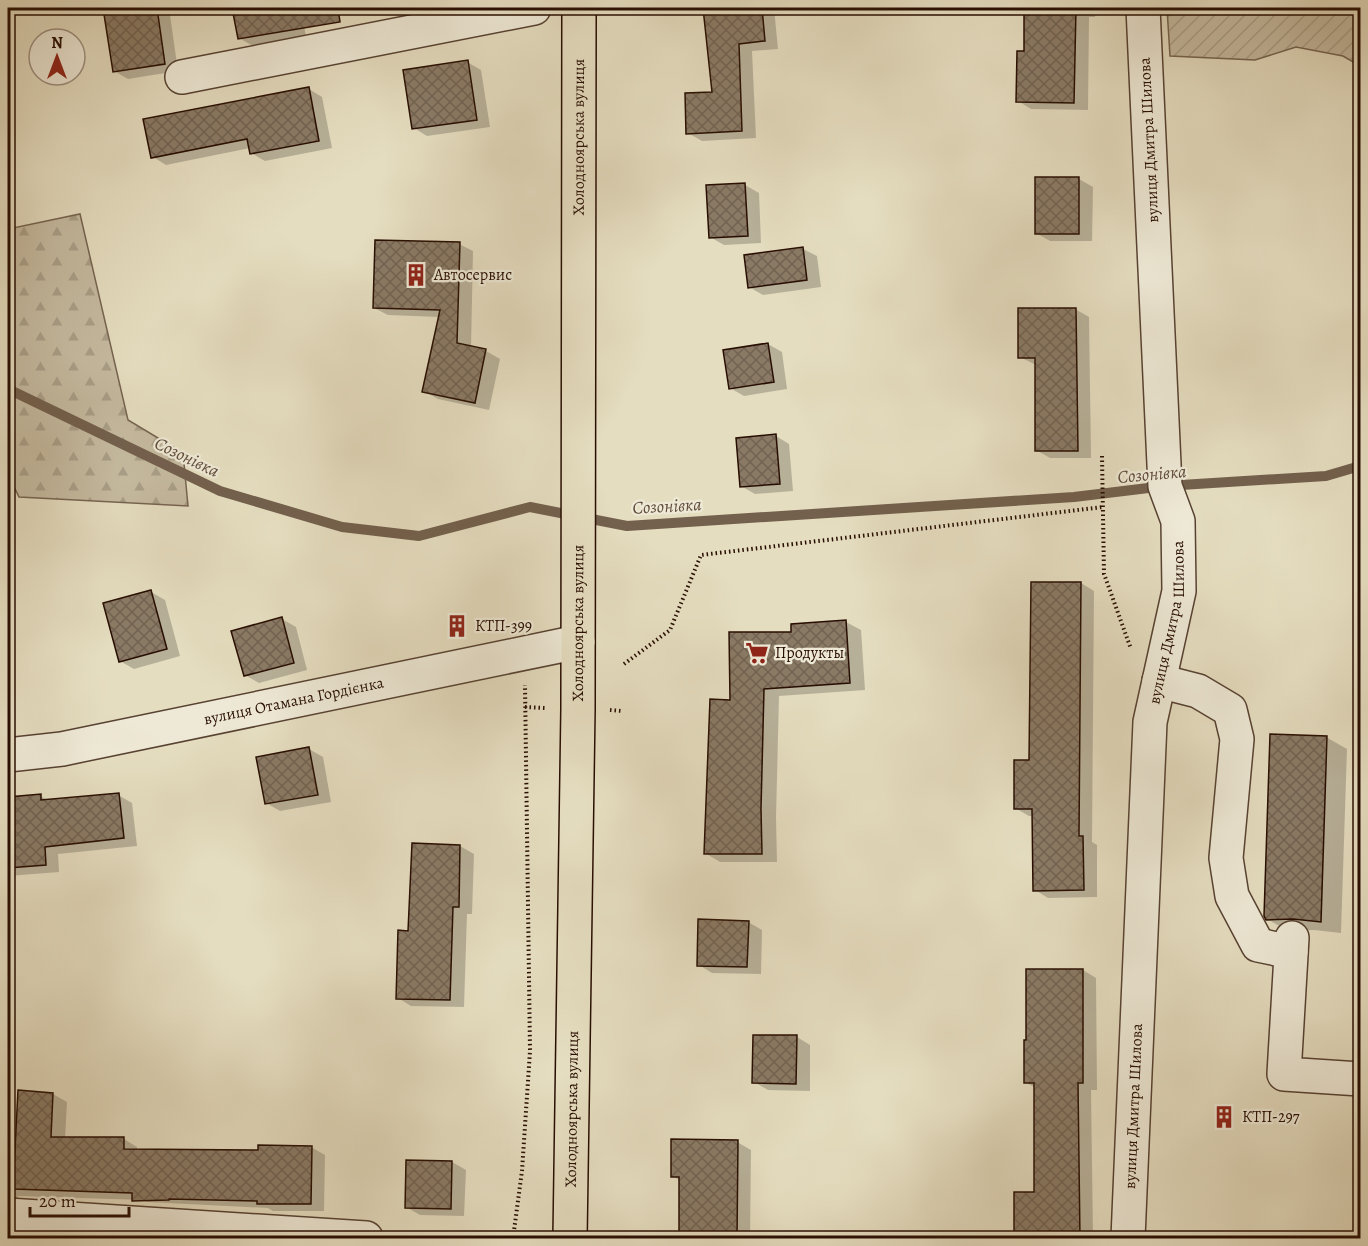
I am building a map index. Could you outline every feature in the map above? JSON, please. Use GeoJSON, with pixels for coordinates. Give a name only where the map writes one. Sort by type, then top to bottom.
{"type":"FeatureCollection","features":[{"type":"Feature","properties":{"kind":"main road","name":"Холодноярська вулиця"},"geometry":{"type":"LineString","coordinates":[[570,1239],[579,642],[579,8]]}},
{"type":"Feature","properties":{"kind":"street"},"geometry":{"type":"LineString","coordinates":[[182,77],[534,8]]}},
{"type":"Feature","properties":{"kind":"street","name":"вулиця Дмитра Шилова"},"geometry":{"type":"LineString","coordinates":[[1128,1239],[1150,722],[1179,591],[1178,521],[1165,486],[1143,8]]}},
{"type":"Feature","properties":{"kind":"street","name":"вулиця Отамана Гордієнка"},"geometry":{"type":"LineString","coordinates":[[8,755],[62,749],[579,642]]}},
{"type":"Feature","properties":{"kind":"street"},"geometry":{"type":"LineString","coordinates":[[1159,681],[1198,691],[1230,710],[1237,740],[1226,858],[1232,896],[1258,945],[1292,945],[1284,1074],[1360,1079]]}},
{"type":"Feature","properties":{"kind":"street"},"geometry":{"type":"LineString","coordinates":[[8,1215],[366,1239]]}},
{"type":"Feature","properties":{"kind":"path"},"geometry":{"type":"LineString","coordinates":[[1102,456],[1104,574],[1131,650]]}},
{"type":"Feature","properties":{"kind":"path"},"geometry":{"type":"LineString","coordinates":[[624,664],[670,630],[701,555],[1104,507]]}},
{"type":"Feature","properties":{"kind":"path"},"geometry":{"type":"LineString","coordinates":[[513,1239],[522,1171],[530,1051],[526,653]]}},
{"type":"Feature","properties":{"kind":"green space"},"geometry":{"type":"Polygon","coordinates":[[[1167,8],[1360,8],[1360,66],[1343,56],[1296,47],[1255,60],[1170,56],[1167,8]]]}},
{"type":"Feature","properties":{"kind":"green space"},"geometry":{"type":"Polygon","coordinates":[[[80,214],[128,420],[183,453],[188,506],[19,497],[8,474],[8,229],[80,214]]]}},
{"type":"Feature","properties":{"kind":"building"},"geometry":{"type":"Polygon","coordinates":[[[103,8],[157,8],[165,64],[113,72],[103,8]]]}},
{"type":"Feature","properties":{"kind":"building"},"geometry":{"type":"Polygon","coordinates":[[[232,8],[338,8],[340,22],[238,39],[232,8]]]}},
{"type":"Feature","properties":{"kind":"building"},"geometry":{"type":"Polygon","coordinates":[[[703,8],[762,8],[765,41],[739,44],[742,131],[686,134],[685,93],[712,92],[703,8]]]}},
{"type":"Feature","properties":{"kind":"building"},"geometry":{"type":"Polygon","coordinates":[[[1024,8],[1076,8],[1074,103],[1016,102],[1017,51],[1024,51],[1024,8]]]}},
{"type":"Feature","properties":{"kind":"building"},"geometry":{"type":"Polygon","coordinates":[[[468,60],[477,120],[412,129],[403,70],[468,60]]]}},
{"type":"Feature","properties":{"kind":"building"},"geometry":{"type":"Polygon","coordinates":[[[309,87],[319,141],[250,154],[247,139],[151,158],[143,119],[309,87]]]}},
{"type":"Feature","properties":{"kind":"building"},"geometry":{"type":"Polygon","coordinates":[[[1035,177],[1079,177],[1079,234],[1035,234],[1035,177]]]}},
{"type":"Feature","properties":{"kind":"building"},"geometry":{"type":"Polygon","coordinates":[[[745,183],[748,236],[709,238],[706,185],[745,183]]]}},
{"type":"Feature","properties":{"kind":"building","name":"Автосервис"},"geometry":{"type":"Polygon","coordinates":[[[375,240],[460,242],[457,343],[486,349],[475,403],[422,392],[440,310],[373,308],[375,240]]]}},
{"type":"Feature","properties":{"kind":"building"},"geometry":{"type":"Polygon","coordinates":[[[803,247],[807,280],[748,288],[744,255],[803,247]]]}},
{"type":"Feature","properties":{"kind":"building"},"geometry":{"type":"Polygon","coordinates":[[[1018,308],[1076,308],[1078,451],[1035,451],[1035,358],[1018,358],[1018,308]]]}},
{"type":"Feature","properties":{"kind":"building"},"geometry":{"type":"Polygon","coordinates":[[[768,343],[774,382],[729,389],[723,350],[768,343]]]}},
{"type":"Feature","properties":{"kind":"building"},"geometry":{"type":"Polygon","coordinates":[[[776,434],[780,484],[740,487],[736,438],[776,434]]]}},
{"type":"Feature","properties":{"kind":"building"},"geometry":{"type":"Polygon","coordinates":[[[1031,582],[1081,582],[1079,836],[1083,836],[1084,890],[1033,891],[1032,809],[1014,809],[1014,760],[1029,760],[1031,582]]]}},
{"type":"Feature","properties":{"kind":"building"},"geometry":{"type":"Polygon","coordinates":[[[151,590],[167,649],[119,662],[103,603],[151,590]]]}},
{"type":"Feature","properties":{"kind":"building"},"geometry":{"type":"Polygon","coordinates":[[[282,617],[294,663],[244,676],[231,631],[282,617]]]}},
{"type":"Feature","properties":{"kind":"building"},"geometry":{"type":"Polygon","coordinates":[[[846,620],[850,683],[764,689],[762,854],[704,854],[710,699],[730,700],[729,632],[791,632],[791,624],[846,620]]]}},
{"type":"Feature","properties":{"kind":"building"},"geometry":{"type":"Polygon","coordinates":[[[1270,734],[1327,736],[1321,922],[1293,919],[1266,920],[1264,916],[1270,734]]]}},
{"type":"Feature","properties":{"kind":"building"},"geometry":{"type":"Polygon","coordinates":[[[309,747],[318,795],[265,804],[256,757],[309,747]]]}},
{"type":"Feature","properties":{"kind":"building"},"geometry":{"type":"Polygon","coordinates":[[[119,793],[124,838],[45,847],[46,865],[8,868],[8,797],[41,794],[41,800],[119,793]]]}},
{"type":"Feature","properties":{"kind":"building"},"geometry":{"type":"Polygon","coordinates":[[[412,843],[460,845],[459,907],[453,907],[450,1000],[396,999],[398,930],[408,931],[412,843]]]}},
{"type":"Feature","properties":{"kind":"building"},"geometry":{"type":"Polygon","coordinates":[[[698,919],[749,921],[747,967],[697,966],[698,919]]]}},
{"type":"Feature","properties":{"kind":"building"},"geometry":{"type":"Polygon","coordinates":[[[1026,969],[1083,969],[1083,1083],[1078,1083],[1080,1239],[1014,1239],[1014,1192],[1034,1192],[1034,1083],[1024,1083],[1026,969]]]}},
{"type":"Feature","properties":{"kind":"building"},"geometry":{"type":"Polygon","coordinates":[[[753,1035],[797,1035],[796,1084],[752,1083],[753,1035]]]}},
{"type":"Feature","properties":{"kind":"building"},"geometry":{"type":"Polygon","coordinates":[[[18,1090],[53,1093],[51,1137],[124,1137],[124,1149],[258,1150],[258,1145],[312,1146],[311,1204],[257,1204],[257,1201],[169,1199],[132,1201],[132,1193],[13,1189],[18,1090]]]}},
{"type":"Feature","properties":{"kind":"building"},"geometry":{"type":"Polygon","coordinates":[[[671,1139],[738,1140],[737,1239],[679,1239],[679,1177],[671,1177],[671,1139]]]}},
{"type":"Feature","properties":{"kind":"building"},"geometry":{"type":"Polygon","coordinates":[[[406,1160],[452,1161],[451,1209],[405,1208],[406,1160]]]}},
{"type":"Feature","properties":{"kind":"waterway","name":"Созонівка"},"geometry":{"type":"LineString","coordinates":[[8,389],[220,491],[342,527],[419,536],[530,507],[627,526],[1074,497],[1165,486],[1326,476],[1360,466]]}},
{"type":"Feature","properties":{"kind":"place","name":"Автосервис"},"geometry":{"type":"Point","coordinates":[416,275]}},
{"type":"Feature","properties":{"kind":"place","name":"КТП-399"},"geometry":{"type":"Point","coordinates":[457,626]}},
{"type":"Feature","properties":{"kind":"place","name":"Продукты"},"geometry":{"type":"Point","coordinates":[757,653]}},
{"type":"Feature","properties":{"kind":"place","name":"КТП-297"},"geometry":{"type":"Point","coordinates":[1224,1117]}}]}
